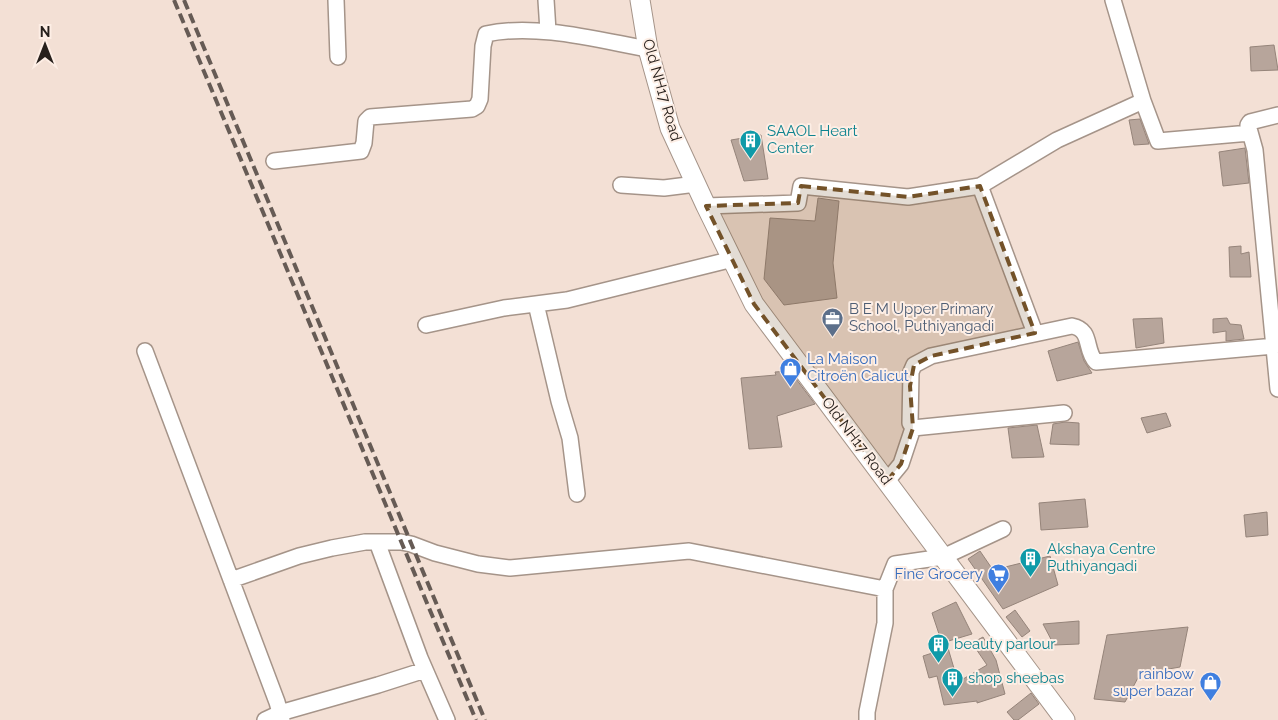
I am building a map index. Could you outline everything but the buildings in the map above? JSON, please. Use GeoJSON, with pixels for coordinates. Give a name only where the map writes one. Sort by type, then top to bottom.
{"type":"FeatureCollection","features":[{"type":"Feature","properties":{"kind":"main road","name":"Old NH17 Road"},"geometry":{"type":"LineString","coordinates":[[640,0],[648,49],[670,128],[754,304],[1065,720]]}},
{"type":"Feature","properties":{"kind":"street"},"geometry":{"type":"LineString","coordinates":[[336,0],[338,57]]}},
{"type":"Feature","properties":{"kind":"street"},"geometry":{"type":"LineString","coordinates":[[546,0],[548,32]]}},
{"type":"Feature","properties":{"kind":"street"},"geometry":{"type":"LineString","coordinates":[[1112,0],[1143,101],[1158,141],[1250,133]]}},
{"type":"Feature","properties":{"kind":"street"},"geometry":{"type":"LineString","coordinates":[[274,161],[361,151],[364,143],[366,120],[370,117],[472,109],[477,106],[480,99],[483,46],[486,34],[495,32],[548,32],[648,49]]}},
{"type":"Feature","properties":{"kind":"street"},"geometry":{"type":"LineString","coordinates":[[706,206],[798,203],[801,186],[908,197],[980,186],[1057,140],[1143,101]]}},
{"type":"Feature","properties":{"kind":"street"},"geometry":{"type":"LineString","coordinates":[[1278,115],[1250,122],[1250,133],[1255,150],[1278,389]]}},
{"type":"Feature","properties":{"kind":"street"},"geometry":{"type":"LineString","coordinates":[[621,185],[664,188],[696,184]]}},
{"type":"Feature","properties":{"kind":"street"},"geometry":{"type":"LineString","coordinates":[[980,186],[1035,333]]}},
{"type":"Feature","properties":{"kind":"street"},"geometry":{"type":"LineString","coordinates":[[426,325],[504,308],[568,300],[733,260]]}},
{"type":"Feature","properties":{"kind":"street"},"geometry":{"type":"LineString","coordinates":[[536,304],[559,401],[570,438],[577,494]]}},
{"type":"Feature","properties":{"kind":"street"},"geometry":{"type":"LineString","coordinates":[[887,481],[901,464],[913,428],[910,424],[911,372],[914,365],[931,356],[1072,326],[1084,332],[1092,359],[1096,362],[1274,346]]}},
{"type":"Feature","properties":{"kind":"street"},"geometry":{"type":"LineString","coordinates":[[145,351],[281,717]]}},
{"type":"Feature","properties":{"kind":"street"},"geometry":{"type":"LineString","coordinates":[[913,428],[1064,413]]}},
{"type":"Feature","properties":{"kind":"street"},"geometry":{"type":"LineString","coordinates":[[867,720],[885,623],[885,589],[894,564],[943,557],[1003,529]]}},
{"type":"Feature","properties":{"kind":"street"},"geometry":{"type":"LineString","coordinates":[[231,580],[299,556],[364,542],[377,542],[411,544],[435,553],[478,564],[510,568],[688,551],[885,589]]}},
{"type":"Feature","properties":{"kind":"street"},"geometry":{"type":"LineString","coordinates":[[377,542],[425,670],[447,720]]}},
{"type":"Feature","properties":{"kind":"street"},"geometry":{"type":"LineString","coordinates":[[265,720],[281,717],[425,670]]}},
{"type":"Feature","properties":{"kind":"highlighted area"},"geometry":{"type":"Polygon","coordinates":[[[801,186],[908,197],[980,186],[1035,333],[931,356],[914,365],[910,386],[913,428],[901,464],[887,481],[754,304],[706,206],[798,203],[801,186]]]}},
{"type":"Feature","properties":{"kind":"railway"},"geometry":{"type":"LineString","coordinates":[[174,0],[476,720]]}},
{"type":"Feature","properties":{"kind":"railway"},"geometry":{"type":"LineString","coordinates":[[184,0],[485,720]]}},
{"type":"Feature","properties":{"kind":"place","name":"SAAOL Heart Center"},"geometry":{"type":"Point","coordinates":[751,159]}},
{"type":"Feature","properties":{"kind":"place","name":"B E M Upper Primary School, Puthiyangadi"},"geometry":{"type":"Point","coordinates":[833,337]}},
{"type":"Feature","properties":{"kind":"place","name":"La Maison Citroën Calicut"},"geometry":{"type":"Point","coordinates":[791,387]}},
{"type":"Feature","properties":{"kind":"place","name":"Akshaya Centre Puthiyangadi"},"geometry":{"type":"Point","coordinates":[1031,577]}},
{"type":"Feature","properties":{"kind":"place","name":"Fine Grocery"},"geometry":{"type":"Point","coordinates":[999,593]}},
{"type":"Feature","properties":{"kind":"place","name":"beauty parlour"},"geometry":{"type":"Point","coordinates":[938,663]}},
{"type":"Feature","properties":{"kind":"place","name":"shop sheebas"},"geometry":{"type":"Point","coordinates":[952,697]}},
{"type":"Feature","properties":{"kind":"place","name":"rainbow super bazar"},"geometry":{"type":"Point","coordinates":[1210,702]}}]}
